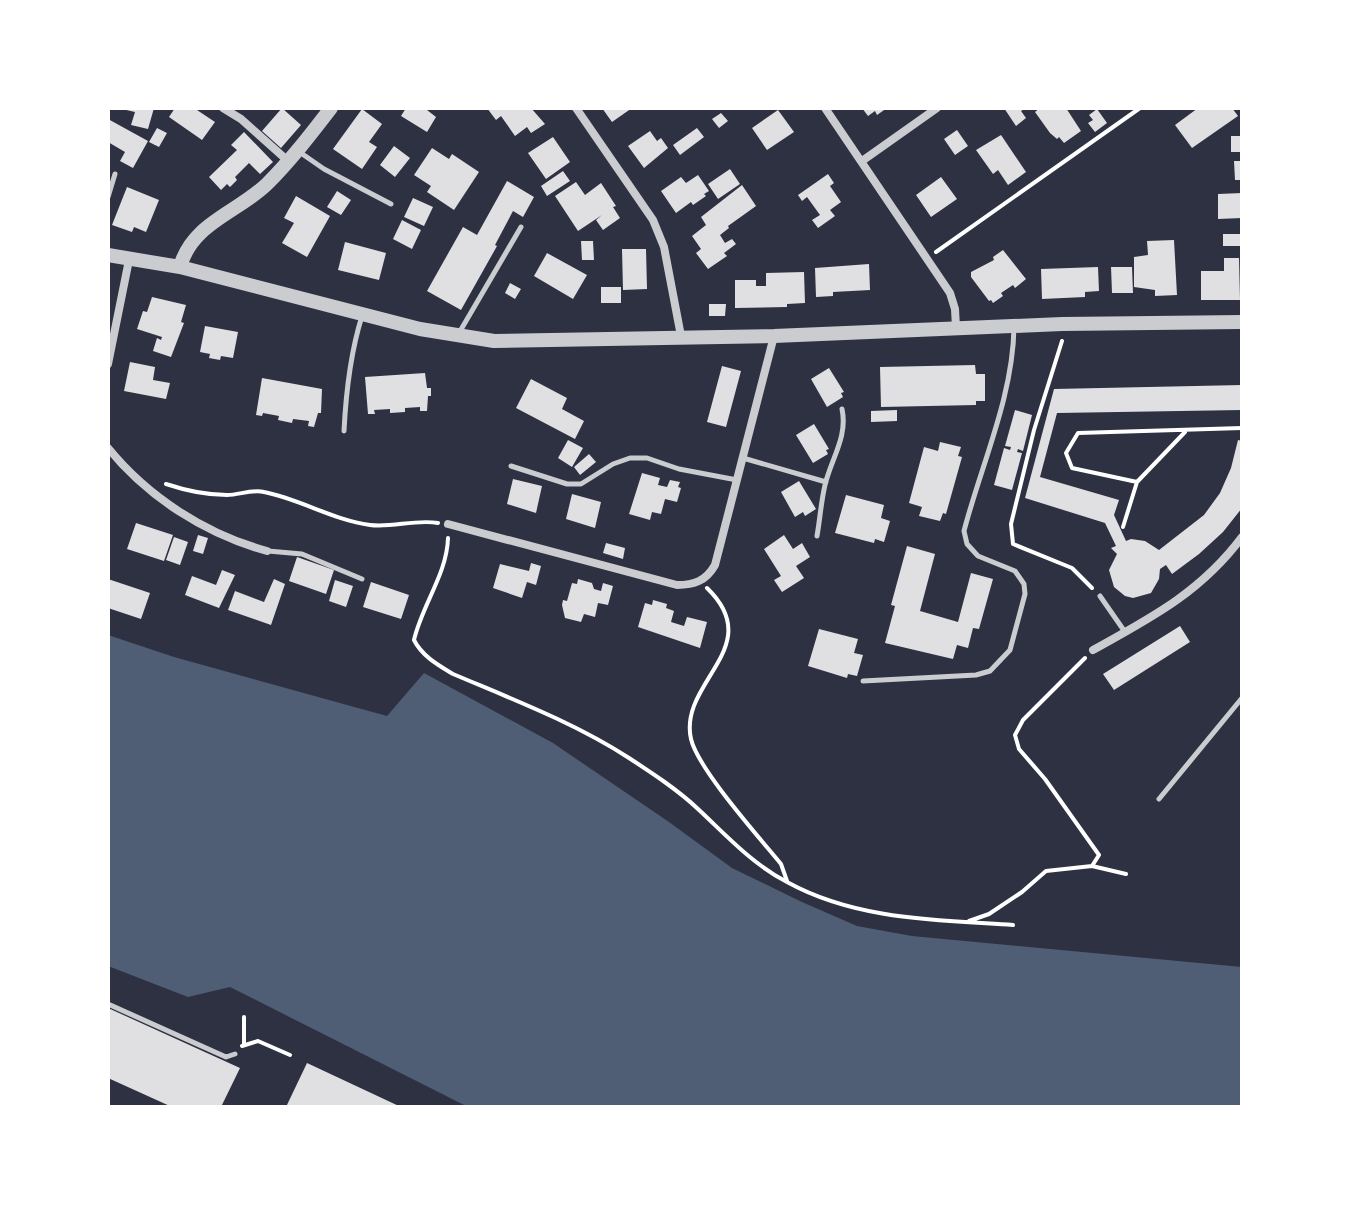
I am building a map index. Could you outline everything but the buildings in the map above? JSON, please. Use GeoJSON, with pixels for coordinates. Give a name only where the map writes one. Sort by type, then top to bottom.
{"type":"FeatureCollection","features":[{"type":"Feature","properties":{"kind":"street"},"geometry":{"type":"LineString","coordinates":[[223,108],[293,155]]}},
{"type":"Feature","properties":{"kind":"street"},"geometry":{"type":"LineString","coordinates":[[180,267],[184,253],[196,236],[209,224],[250,199],[293,155],[331,108]]}},
{"type":"Feature","properties":{"kind":"street"},"geometry":{"type":"LineString","coordinates":[[576,108],[653,220],[664,247],[681,336]]}},
{"type":"Feature","properties":{"kind":"street"},"geometry":{"type":"LineString","coordinates":[[825,108],[950,293],[956,328]]}},
{"type":"Feature","properties":{"kind":"street"},"geometry":{"type":"LineString","coordinates":[[862,161],[937,108]]}},
{"type":"Feature","properties":{"kind":"street"},"geometry":{"type":"LineString","coordinates":[[108,255],[180,267],[362,315],[457,336],[535,342],[1062,324],[1242,322]]}},
{"type":"Feature","properties":{"kind":"street"},"geometry":{"type":"LineString","coordinates":[[108,364],[129,260]]}},
{"type":"Feature","properties":{"kind":"street"},"geometry":{"type":"LineString","coordinates":[[448,524],[677,585],[700,581],[710,575],[715,565],[774,336]]}},
{"type":"Feature","properties":{"kind":"street"},"geometry":{"type":"LineString","coordinates":[[108,448],[127,471],[161,499],[242,544],[267,551]]}},
{"type":"Feature","properties":{"kind":"street"},"geometry":{"type":"LineString","coordinates":[[1093,650],[1181,599],[1226,559],[1242,537]]}},
{"type":"Feature","properties":{"kind":"lane"},"geometry":{"type":"LineString","coordinates":[[293,155],[391,204]]}},
{"type":"Feature","properties":{"kind":"lane"},"geometry":{"type":"LineString","coordinates":[[108,197],[115,174]]}},
{"type":"Feature","properties":{"kind":"lane"},"geometry":{"type":"LineString","coordinates":[[457,336],[521,227]]}},
{"type":"Feature","properties":{"kind":"lane"},"geometry":{"type":"LineString","coordinates":[[344,431],[347,377],[362,315]]}},
{"type":"Feature","properties":{"kind":"lane"},"geometry":{"type":"LineString","coordinates":[[863,681],[976,675],[990,671],[1010,650],[1025,594],[1024,584],[1015,571],[978,556],[967,544],[964,531],[1007,381],[1013,356],[1014,326]]}},
{"type":"Feature","properties":{"kind":"lane"},"geometry":{"type":"LineString","coordinates":[[817,536],[826,482],[845,421],[842,409]]}},
{"type":"Feature","properties":{"kind":"lane"},"geometry":{"type":"LineString","coordinates":[[511,466],[567,484],[581,484],[613,464],[630,458],[647,458],[679,469],[737,480]]}},
{"type":"Feature","properties":{"kind":"lane"},"geometry":{"type":"LineString","coordinates":[[743,458],[826,482]]}},
{"type":"Feature","properties":{"kind":"lane"},"geometry":{"type":"LineString","coordinates":[[267,551],[302,554],[362,579]]}},
{"type":"Feature","properties":{"kind":"lane"},"geometry":{"type":"LineString","coordinates":[[1100,596],[1125,632]]}},
{"type":"Feature","properties":{"kind":"lane"},"geometry":{"type":"LineString","coordinates":[[1159,799],[1242,698]]}},
{"type":"Feature","properties":{"kind":"lane"},"geometry":{"type":"LineString","coordinates":[[108,1004],[226,1057],[235,1054]]}},
{"type":"Feature","properties":{"kind":"path"},"geometry":{"type":"LineString","coordinates":[[927,258],[1140,108]]}},
{"type":"Feature","properties":{"kind":"path"},"geometry":{"type":"LineString","coordinates":[[1062,324],[1062,344],[1034,430],[1011,524],[1013,544],[1072,568],[1100,596]]}},
{"type":"Feature","properties":{"kind":"path"},"geometry":{"type":"LineString","coordinates":[[1137,482],[1072,468],[1066,453],[1078,433],[1242,428]]}},
{"type":"Feature","properties":{"kind":"path"},"geometry":{"type":"LineString","coordinates":[[1123,527],[1137,482],[1185,432]]}},
{"type":"Feature","properties":{"kind":"path"},"geometry":{"type":"LineString","coordinates":[[166,484],[192,493],[229,495],[260,491],[372,525],[425,521],[448,524],[447,556],[416,631],[414,640],[419,650],[453,674],[556,718],[628,757],[695,806],[732,843],[788,883],[821,897],[897,918],[1013,925]]}},
{"type":"Feature","properties":{"kind":"path"},"geometry":{"type":"LineString","coordinates":[[700,581],[719,600],[728,619],[729,632],[725,650],[689,723],[692,742],[703,764],[781,864],[788,883]]}},
{"type":"Feature","properties":{"kind":"path"},"geometry":{"type":"LineString","coordinates":[[1092,866],[1099,855],[1045,779],[1019,749],[1015,735],[1023,720],[1093,650]]}},
{"type":"Feature","properties":{"kind":"path"},"geometry":{"type":"LineString","coordinates":[[964,922],[989,914],[1046,871],[1092,866],[1126,874]]}},
{"type":"Feature","properties":{"kind":"path"},"geometry":{"type":"LineString","coordinates":[[244,1017],[244,1044]]}},
{"type":"Feature","properties":{"kind":"path"},"geometry":{"type":"LineString","coordinates":[[235,1054],[244,1044],[258,1041],[290,1055]]}},
{"type":"Feature","properties":{"kind":"water"},"geometry":{"type":"Polygon","coordinates":[[[108,635],[174,657],[387,716],[424,673],[553,743],[732,868],[857,926],[912,936],[1242,967],[1242,1107],[468,1107],[230,987],[188,997],[108,966],[108,635]]]}}]}
